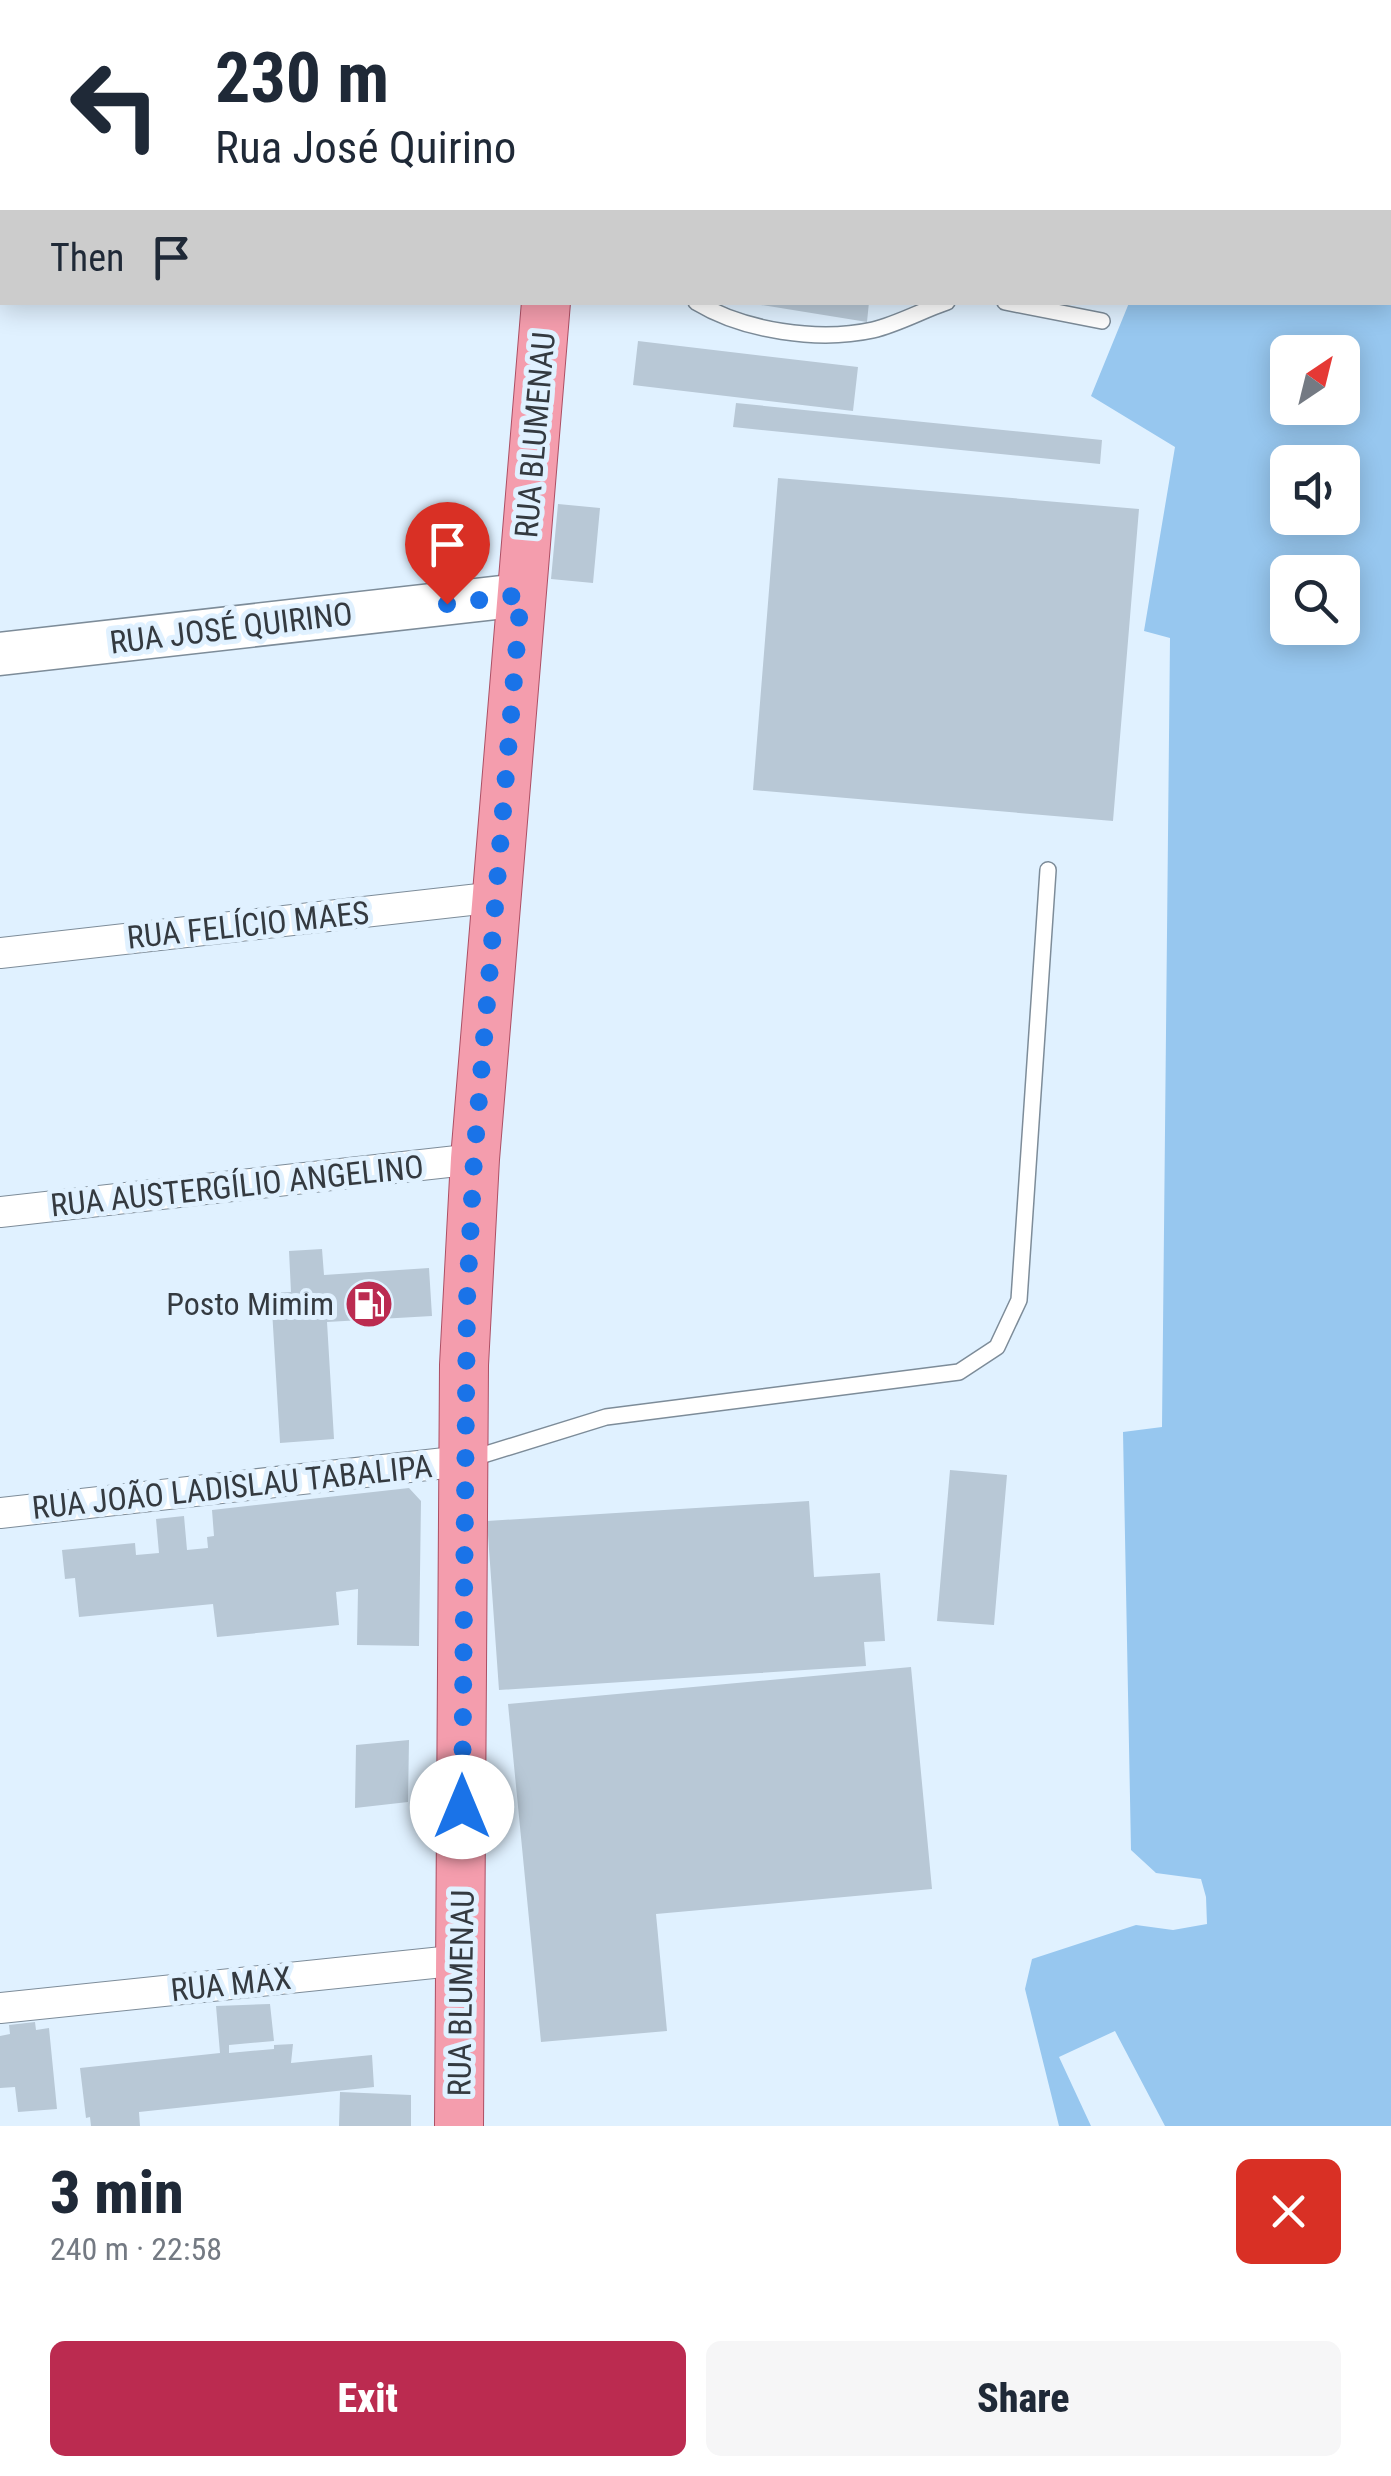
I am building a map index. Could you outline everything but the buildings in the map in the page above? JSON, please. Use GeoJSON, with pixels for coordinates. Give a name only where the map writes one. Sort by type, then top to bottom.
{"type":"FeatureCollection","features":[{"type":"Feature","properties":{"kind":"main road","name":"RUA BLUMENAU"},"geometry":{"type":"LineString","coordinates":[[460,2126],[465,1349],[474,1159],[546,305]]}},
{"type":"Feature","properties":{"kind":"main road","name":"RUA JOSÉ QUIRINO"},"geometry":{"type":"LineString","coordinates":[[0,654],[521,595]]}},
{"type":"Feature","properties":{"kind":"street","name":"RUA FELÍCIO MAES"},"geometry":{"type":"LineString","coordinates":[[0,952],[496,897]]}},
{"type":"Feature","properties":{"kind":"street","name":"RUA AUSTERGÍLIO ANGELINO"},"geometry":{"type":"LineString","coordinates":[[0,1212],[474,1159]]}},
{"type":"Feature","properties":{"kind":"street","name":"RUA JOÃO LADISLAU TABALIPA"},"geometry":{"type":"LineString","coordinates":[[0,1513],[464,1461]]}},
{"type":"Feature","properties":{"kind":"street","name":"RUA MAX"},"geometry":{"type":"LineString","coordinates":[[0,2008],[462,1960]]}},
{"type":"Feature","properties":{"kind":"lane"},"geometry":{"type":"LineString","coordinates":[[702,305],[751,328],[823,334],[874,330],[940,305]]}},
{"type":"Feature","properties":{"kind":"lane"},"geometry":{"type":"LineString","coordinates":[[1021,305],[1102,321]]}},
{"type":"Feature","properties":{"kind":"lane"},"geometry":{"type":"LineString","coordinates":[[464,1461],[606,1418],[959,1372],[996,1346],[1019,1300],[1048,870]]}},
{"type":"Feature","properties":{"kind":"water"},"geometry":{"type":"Polygon","coordinates":[[[1128,305],[1391,305],[1391,2126],[1165,2126],[1115,2031],[1059,2057],[1091,2126],[1059,2126],[1025,1989],[1032,1959],[1136,1925],[1173,1930],[1207,1924],[1201,1879],[1156,1873],[1131,1850],[1123,1432],[1162,1427],[1170,638],[1144,631],[1175,447],[1091,396],[1128,305]]]}},
{"type":"Feature","properties":{"kind":"place","name":"Posto Mimim"},"geometry":{"type":"Point","coordinates":[369,1304]}},
{"type":"Feature","properties":{"kind":"route"},"geometry":{"type":"LineString","coordinates":[[447,604],[521,595],[474,1159],[467,1300],[462,1807]]}}]}
